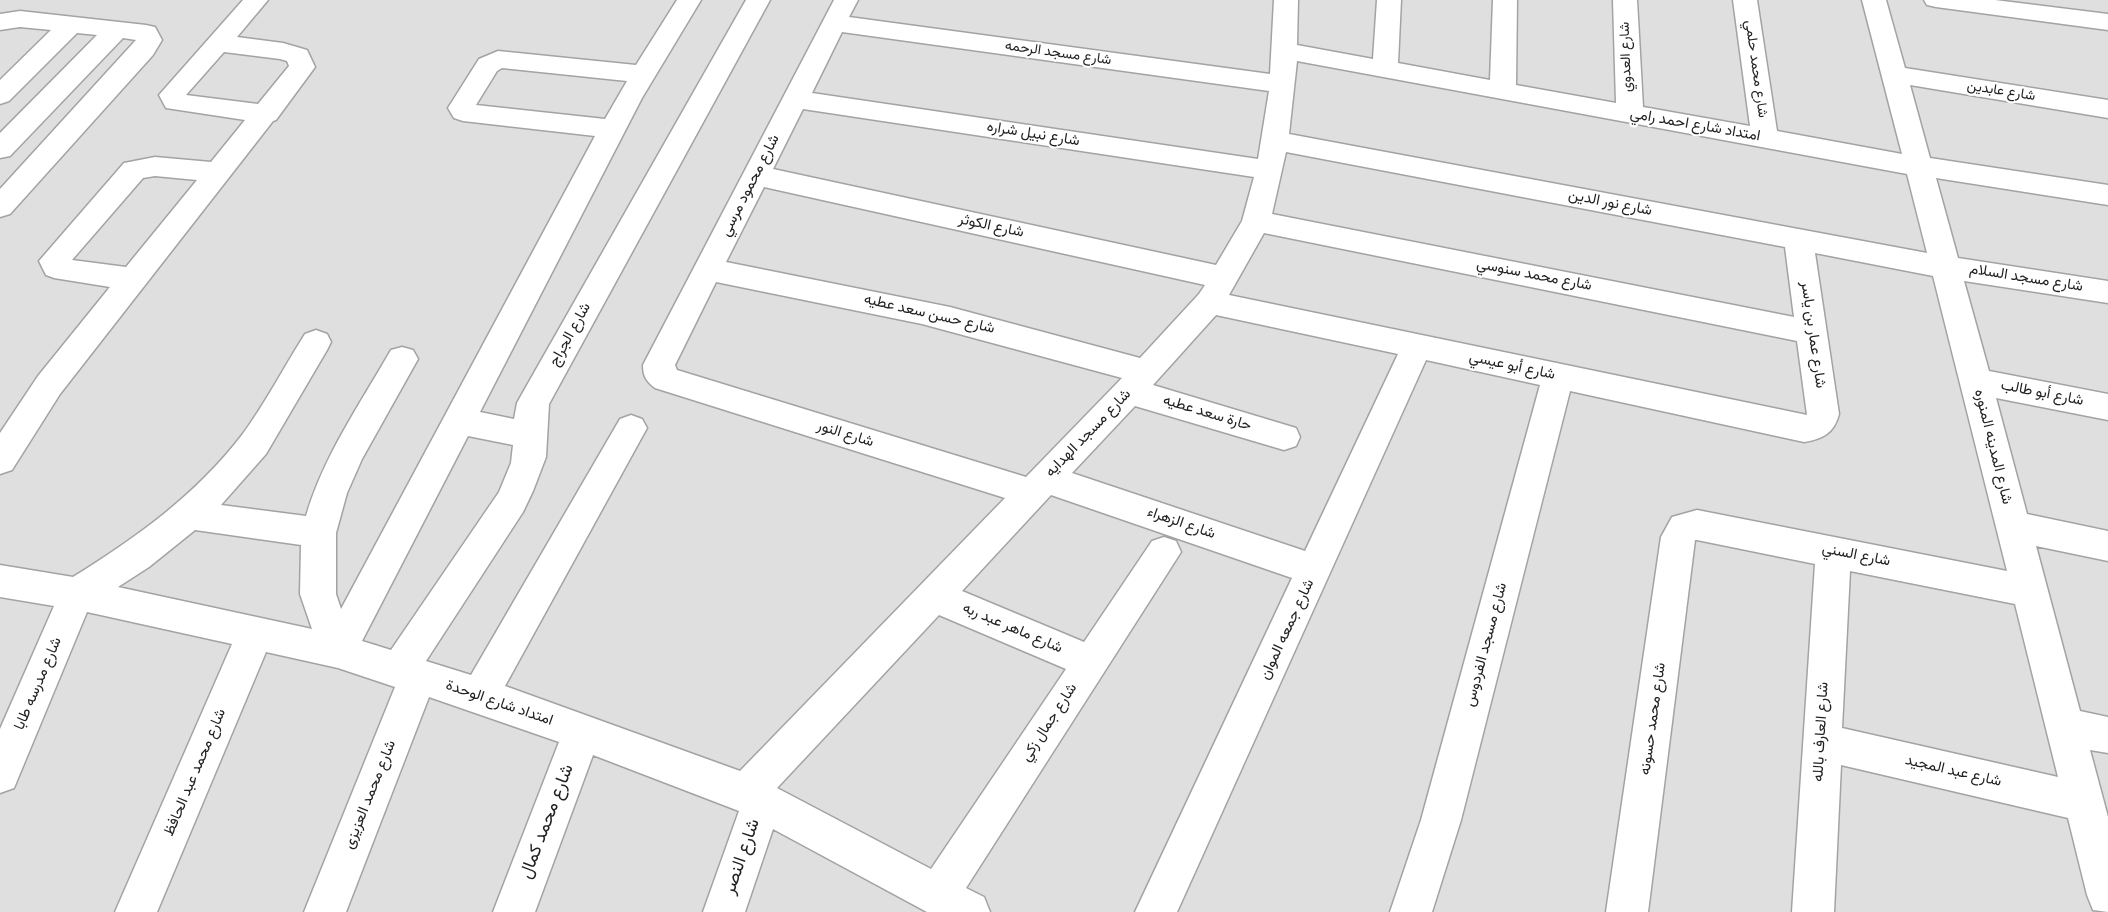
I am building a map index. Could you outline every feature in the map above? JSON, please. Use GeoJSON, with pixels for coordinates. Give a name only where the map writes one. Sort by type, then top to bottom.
{"type":"FeatureCollection","features":[{"type":"Feature","properties":{"kind":"street"},"geometry":{"type":"LineString","coordinates":[[256,0],[172,95],[175,102],[267,114]]}},
{"type":"Feature","properties":{"kind":"street"},"geometry":{"type":"LineString","coordinates":[[338,651],[613,129],[643,74],[689,0]]}},
{"type":"Feature","properties":{"kind":"street","name":"شارع الجراج"},"geometry":{"type":"LineString","coordinates":[[408,674],[511,502],[522,479],[529,456],[529,419],[533,403],[758,0]]}},
{"type":"Feature","properties":{"kind":"street"},"geometry":{"type":"LineString","coordinates":[[1385,70],[1389,0]]}},
{"type":"Feature","properties":{"kind":"street"},"geometry":{"type":"LineString","coordinates":[[1503,91],[1505,0]]}},
{"type":"Feature","properties":{"kind":"street","name":"شارع العدوي"},"geometry":{"type":"LineString","coordinates":[[1625,0],[1630,114]]}},
{"type":"Feature","properties":{"kind":"street","name":"شارع محمد حلمي"},"geometry":{"type":"LineString","coordinates":[[1745,0],[1764,139]]}},
{"type":"Feature","properties":{"kind":"street","name":"شارع المدينه المنوره"},"geometry":{"type":"LineString","coordinates":[[1874,0],[1976,381],[2108,895]]}},
{"type":"Feature","properties":{"kind":"street"},"geometry":{"type":"LineString","coordinates":[[1936,0],[2108,22]]}},
{"type":"Feature","properties":{"kind":"street","name":"شارع مسجد الهدايه"},"geometry":{"type":"LineString","coordinates":[[754,797],[934,596],[1138,382],[1217,290],[1256,221],[1273,155],[1283,84],[1284,51],[1279,1]]}},
{"type":"Feature","properties":{"kind":"street","name":"شارع مسجد الرحمه"},"geometry":{"type":"LineString","coordinates":[[840,12],[1283,84]]}},
{"type":"Feature","properties":{"kind":"street","name":"شارع محمود مرسي"},"geometry":{"type":"LineString","coordinates":[[659,374],[659,365],[840,12]]}},
{"type":"Feature","properties":{"kind":"street"},"geometry":{"type":"LineString","coordinates":[[0,22],[20,19],[117,29],[146,33],[149,40],[144,49],[0,207]]}},
{"type":"Feature","properties":{"kind":"street"},"geometry":{"type":"LineString","coordinates":[[0,95],[71,24]]}},
{"type":"Feature","properties":{"kind":"street"},"geometry":{"type":"LineString","coordinates":[[0,149],[117,29]]}},
{"type":"Feature","properties":{"kind":"street"},"geometry":{"type":"LineString","coordinates":[[0,460],[49,385],[267,114],[302,67],[298,56],[283,51],[217,43]]}},
{"type":"Feature","properties":{"kind":"street","name":"امتداد شارع احمد رامي"},"geometry":{"type":"LineString","coordinates":[[1284,51],[1917,166],[2108,195]]}},
{"type":"Feature","properties":{"kind":"street"},"geometry":{"type":"LineString","coordinates":[[613,129],[470,113],[464,112],[461,108],[488,65],[498,59],[643,74]]}},
{"type":"Feature","properties":{"kind":"street","name":"شارع عابدين"},"geometry":{"type":"LineString","coordinates":[[1893,74],[2108,109]]}},
{"type":"Feature","properties":{"kind":"street","name":"شارع نبيل شراره"},"geometry":{"type":"LineString","coordinates":[[795,99],[1273,155]]}},
{"type":"Feature","properties":{"kind":"street","name":"شارع نور الدين"},"geometry":{"type":"LineString","coordinates":[[1273,155],[1798,239],[1944,267]]}},
{"type":"Feature","properties":{"kind":"street"},"geometry":{"type":"LineString","coordinates":[[135,279],[64,270],[56,267],[54,261],[134,171],[148,166],[219,173]]}},
{"type":"Feature","properties":{"kind":"street"},"geometry":{"type":"LineString","coordinates":[[0,170],[33,171]]}},
{"type":"Feature","properties":{"kind":"street","name":"شارع الكوثر"},"geometry":{"type":"LineString","coordinates":[[756,176],[1217,290]]}},
{"type":"Feature","properties":{"kind":"street","name":"شارع محمد سنوسي"},"geometry":{"type":"LineString","coordinates":[[1256,221],[1811,332]]}},
{"type":"Feature","properties":{"kind":"street","name":"شارع عمار بن ياسر"},"geometry":{"type":"LineString","coordinates":[[1798,239],[1823,414],[1821,422],[1814,428]]}},
{"type":"Feature","properties":{"kind":"street","name":"شارع مسجد السلام"},"geometry":{"type":"LineString","coordinates":[[1944,267],[2108,292]]}},
{"type":"Feature","properties":{"kind":"street","name":"شارع حسن سعد عطيه"},"geometry":{"type":"LineString","coordinates":[[708,270],[816,289],[924,312],[1034,340],[1138,382]]}},
{"type":"Feature","properties":{"kind":"street","name":"شارع أبو عيسي"},"geometry":{"type":"LineString","coordinates":[[1217,290],[1417,346],[1804,429],[1814,428]]}},
{"type":"Feature","properties":{"kind":"street"},"geometry":{"type":"LineString","coordinates":[[77,594],[137,556],[189,515],[224,480],[254,444],[316,342]]}},
{"type":"Feature","properties":{"kind":"street","name":"شارع جمعه الموان"},"geometry":{"type":"LineString","coordinates":[[1156,912],[1417,346]]}},
{"type":"Feature","properties":{"kind":"street"},"geometry":{"type":"LineString","coordinates":[[338,651],[318,594],[319,533],[330,493],[402,359]]}},
{"type":"Feature","properties":{"kind":"street","name":"شارع النور"},"geometry":{"type":"LineString","coordinates":[[659,374],[666,380],[1039,486]]}},
{"type":"Feature","properties":{"kind":"street","name":"شارع مسجد الفردوس"},"geometry":{"type":"LineString","coordinates":[[1411,912],[1441,820],[1558,376]]}},
{"type":"Feature","properties":{"kind":"street","name":"شارع أبو طالب"},"geometry":{"type":"LineString","coordinates":[[1976,381],[2108,407]]}},
{"type":"Feature","properties":{"kind":"street","name":"حارة سعد عطيه"},"geometry":{"type":"LineString","coordinates":[[1138,382],[1284,437]]}},
{"type":"Feature","properties":{"kind":"street"},"geometry":{"type":"LineString","coordinates":[[460,421],[529,435]]}},
{"type":"Feature","properties":{"kind":"street"},"geometry":{"type":"LineString","coordinates":[[480,695],[631,428]]}},
{"type":"Feature","properties":{"kind":"street","name":"شارع الزهراء"},"geometry":{"type":"LineString","coordinates":[[1039,486],[1315,570]]}},
{"type":"Feature","properties":{"kind":"street"},"geometry":{"type":"LineString","coordinates":[[189,515],[319,533]]}},
{"type":"Feature","properties":{"kind":"street","name":"شارع السني"},"geometry":{"type":"LineString","coordinates":[[1684,527],[1697,525],[2029,591]]}},
{"type":"Feature","properties":{"kind":"street"},"geometry":{"type":"LineString","coordinates":[[2012,526],[2108,546]]}},
{"type":"Feature","properties":{"kind":"street","name":"شارع محمد حسونه"},"geometry":{"type":"LineString","coordinates":[[1627,912],[1678,537],[1684,527]]}},
{"type":"Feature","properties":{"kind":"street","name":"شارع جمال زكي"},"geometry":{"type":"LineString","coordinates":[[953,904],[1090,662],[1164,552]]}},
{"type":"Feature","properties":{"kind":"street","name":"شارع العارف بالله"},"geometry":{"type":"LineString","coordinates":[[1817,911],[1822,742],[1833,552]]}},
{"type":"Feature","properties":{"kind":"street","name":"امتداد شارع الوحدة"},"geometry":{"type":"LineString","coordinates":[[0,580],[77,594],[338,651],[480,695],[754,797],[953,904]]}},
{"type":"Feature","properties":{"kind":"street","name":"شارع مدرسه طابا"},"geometry":{"type":"LineString","coordinates":[[0,774],[77,594]]}},
{"type":"Feature","properties":{"kind":"street","name":"شارع ماهر عبد ربه"},"geometry":{"type":"LineString","coordinates":[[934,596],[1090,662]]}},
{"type":"Feature","properties":{"kind":"street","name":"شارع محمد عبد الحافظ"},"geometry":{"type":"LineString","coordinates":[[136,912],[255,634]]}},
{"type":"Feature","properties":{"kind":"street","name":"شارع محمد العزيزى"},"geometry":{"type":"LineString","coordinates":[[325,912],[408,674]]}},
{"type":"Feature","properties":{"kind":"street"},"geometry":{"type":"LineString","coordinates":[[2064,726],[2108,735]]}},
{"type":"Feature","properties":{"kind":"street","name":"شارع محمد كمال"},"geometry":{"type":"LineString","coordinates":[[514,912],[582,732]]}},
{"type":"Feature","properties":{"kind":"street","name":"شارع عبد المجيد"},"geometry":{"type":"LineString","coordinates":[[1822,742],[2084,802]]}},
{"type":"Feature","properties":{"kind":"street","name":"شارع النصر"},"geometry":{"type":"LineString","coordinates":[[724,912],[754,797]]}},
{"type":"Feature","properties":{"kind":"shaded area"},"geometry":{"type":"Polygon","coordinates":[[[0,0],[2108,0],[2108,912],[0,912],[0,0]]]}}]}
